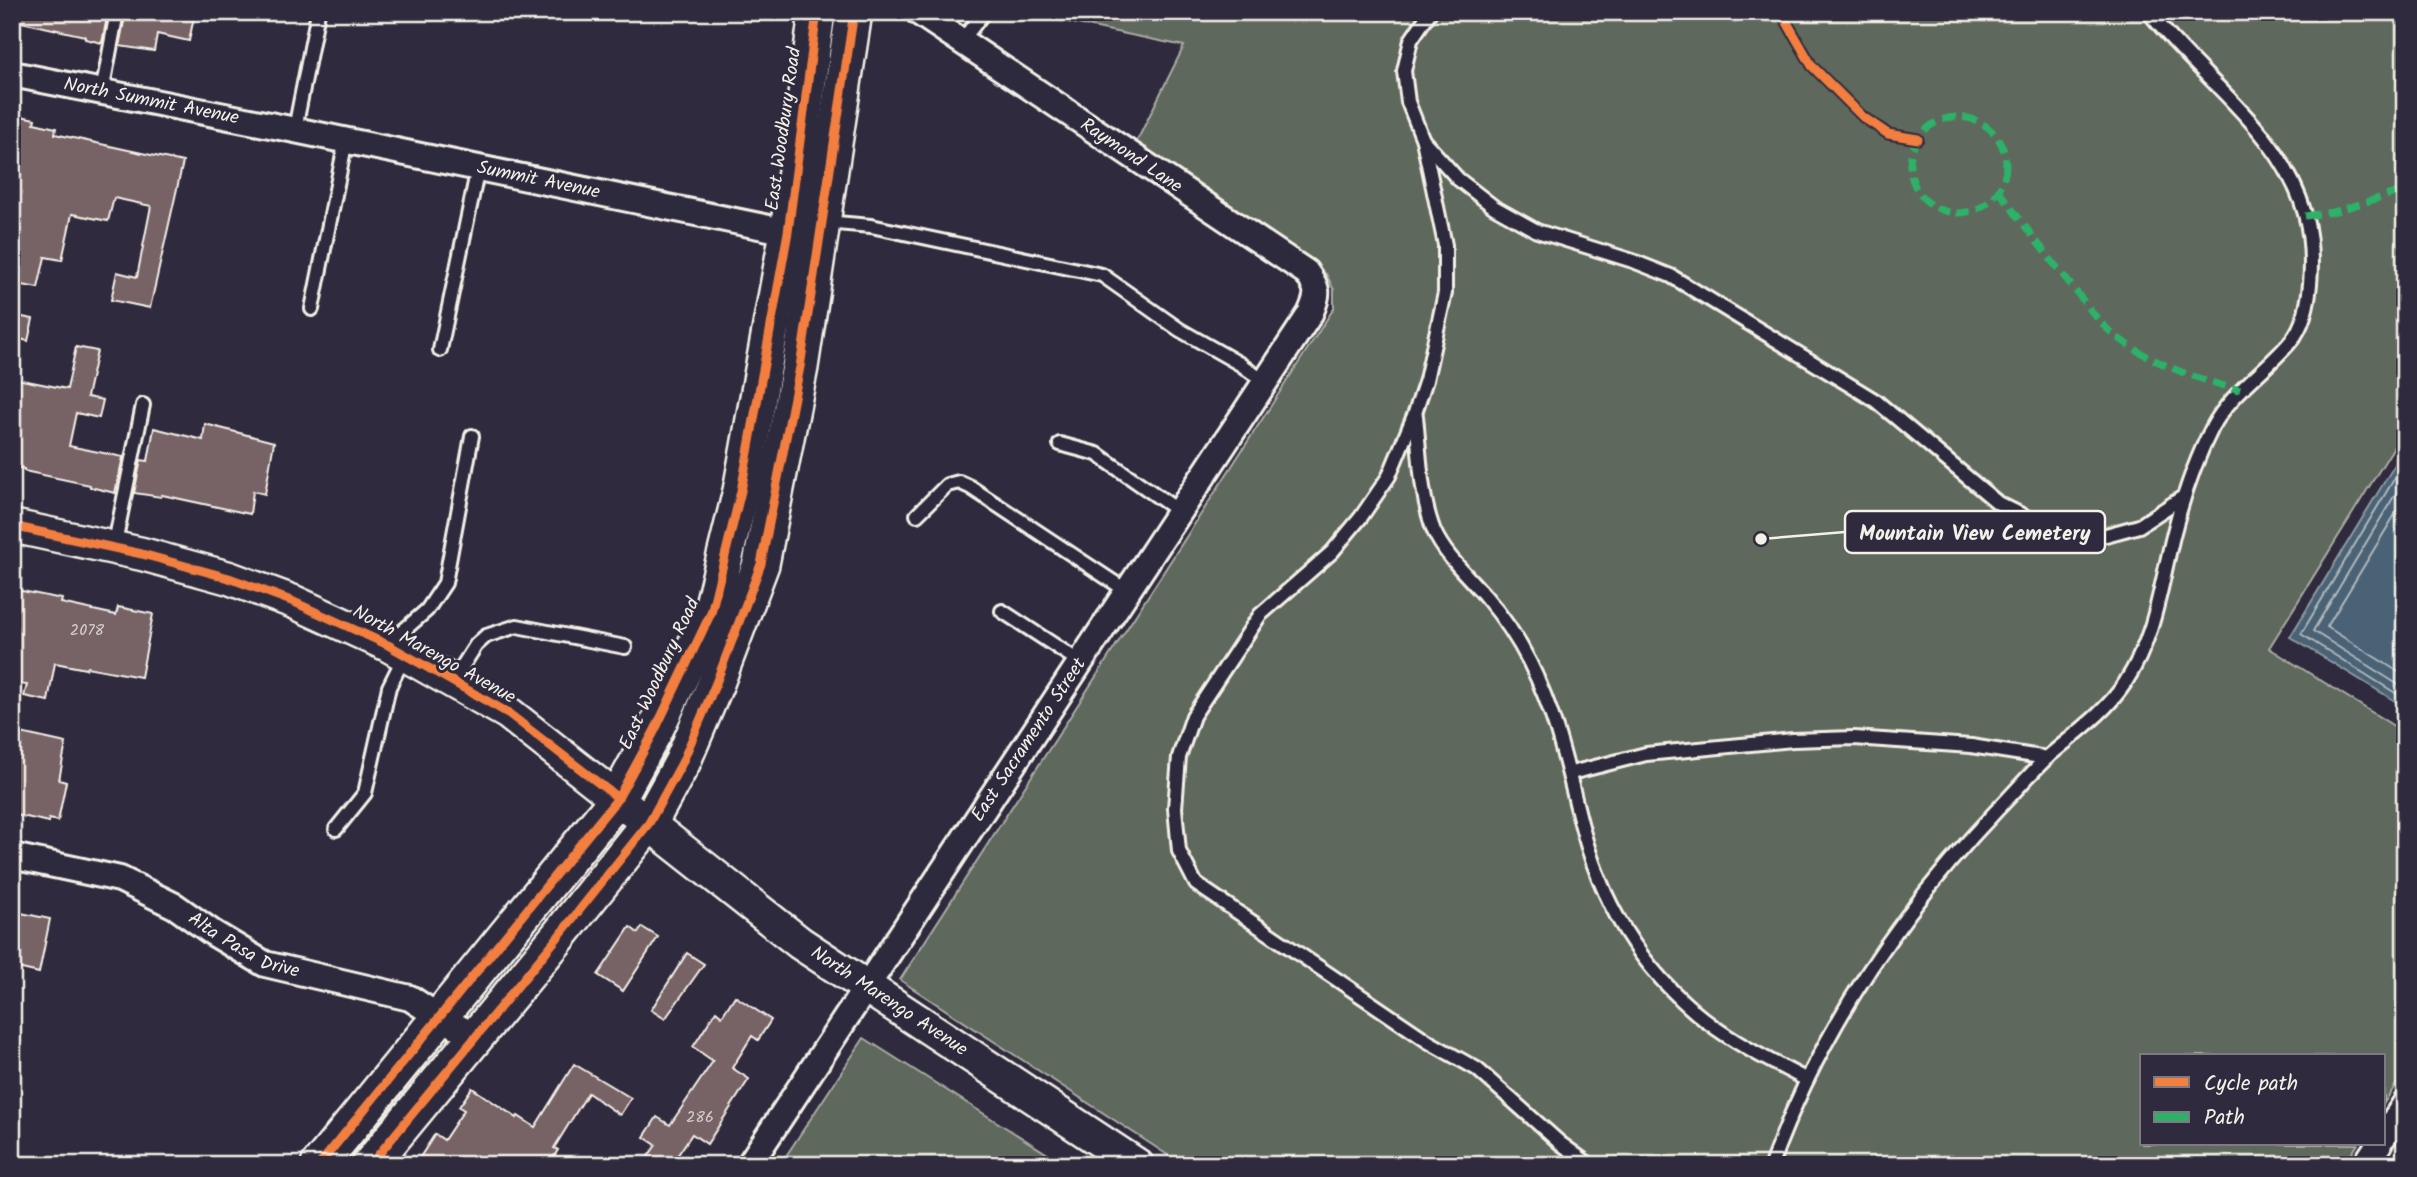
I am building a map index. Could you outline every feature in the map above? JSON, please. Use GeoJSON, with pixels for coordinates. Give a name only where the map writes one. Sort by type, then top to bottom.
{"type":"FeatureCollection","features":[{"type":"Feature","properties":{"kind":"main road","name":"East Woodbury Road"},"geometry":{"type":"LineString","coordinates":[[370,1165],[649,823],[682,763],[716,682],[761,564],[800,367],[803,221],[817,12]]}},
{"type":"Feature","properties":{"kind":"main road","name":"East Woodbury Road"},"geometry":{"type":"LineString","coordinates":[[319,1165],[618,798],[655,730],[711,613],[854,12]]}},
{"type":"Feature","properties":{"kind":"street","name":"Raymond Lane"},"geometry":{"type":"LineString","coordinates":[[918,12],[1306,272],[1317,286],[1317,300],[1310,314]]}},
{"type":"Feature","properties":{"kind":"street","name":"North Summit Avenue"},"geometry":{"type":"LineString","coordinates":[[12,74],[293,129]]}},
{"type":"Feature","properties":{"kind":"street","name":"Summit Avenue"},"geometry":{"type":"LineString","coordinates":[[293,129],[478,168],[803,221]]}},
{"type":"Feature","properties":{"kind":"street","name":"East Sacramento Street"},"geometry":{"type":"LineString","coordinates":[[749,1165],[1310,314]]}},
{"type":"Feature","properties":{"kind":"street","name":"North Marengo Avenue"},"geometry":{"type":"LineString","coordinates":[[12,526],[142,554],[229,578],[294,602],[397,650],[508,713],[800,943],[1137,1165]]}},
{"type":"Feature","properties":{"kind":"street","name":"Alta Pasa Drive"},"geometry":{"type":"LineString","coordinates":[[12,856],[120,879],[175,906],[213,933],[265,964],[410,998],[477,1037]]}},
{"type":"Feature","properties":{"kind":"street"},"geometry":{"type":"LineString","coordinates":[[2386,1133],[2405,1104]]}},
{"type":"Feature","properties":{"kind":"street"},"geometry":{"type":"LineString","coordinates":[[2365,1165],[2378,1146]]}},
{"type":"Feature","properties":{"kind":"lane"},"geometry":{"type":"LineString","coordinates":[[102,92],[117,12]]}},
{"type":"Feature","properties":{"kind":"lane"},"geometry":{"type":"LineString","coordinates":[[293,129],[318,12]]}},
{"type":"Feature","properties":{"kind":"lane"},"geometry":{"type":"LineString","coordinates":[[961,43],[984,12]]}},
{"type":"Feature","properties":{"kind":"lane"},"geometry":{"type":"LineString","coordinates":[[1430,12],[1411,40],[1404,71],[1408,102],[1423,141],[1445,245],[1445,293],[1426,380],[1389,477],[1332,552],[1261,615],[1193,716],[1179,757],[1175,808],[1179,851],[1196,884],[1429,1042],[1477,1069],[1560,1143],[1590,1165]]}},
{"type":"Feature","properties":{"kind":"lane"},"geometry":{"type":"LineString","coordinates":[[1771,1165],[1828,1035],[1911,910],[1975,834],[2047,758],[2094,718],[2122,688],[2141,657],[2156,615],[2183,497],[2208,437],[2225,406],[2294,338],[2304,312],[2310,283],[2311,252],[2305,216],[2295,186],[2260,131],[2149,12]]}},
{"type":"Feature","properties":{"kind":"lane"},"geometry":{"type":"LineString","coordinates":[[312,309],[346,140]]}},
{"type":"Feature","properties":{"kind":"lane"},"geometry":{"type":"LineString","coordinates":[[1423,141],[1458,178],[1494,207],[1537,231],[1633,261],[1671,276],[1876,401],[1998,503],[2036,522],[2071,533],[2106,535],[2139,526],[2183,497]]}},
{"type":"Feature","properties":{"kind":"lane"},"geometry":{"type":"LineString","coordinates":[[440,350],[478,168]]}},
{"type":"Feature","properties":{"kind":"lane"},"geometry":{"type":"LineString","coordinates":[[803,221],[871,226],[1102,275],[1180,330],[1265,382]]}},
{"type":"Feature","properties":{"kind":"lane"},"geometry":{"type":"LineString","coordinates":[[114,548],[143,405]]}},
{"type":"Feature","properties":{"kind":"lane"},"geometry":{"type":"LineString","coordinates":[[1415,413],[1424,498],[1435,533],[1458,566],[1511,627],[1531,664],[1554,717],[1593,863],[1610,906],[1637,953],[1670,989],[1707,1022],[1751,1051],[1807,1080]]}},
{"type":"Feature","properties":{"kind":"lane"},"geometry":{"type":"LineString","coordinates":[[336,829],[365,793],[397,650],[445,583],[472,436]]}},
{"type":"Feature","properties":{"kind":"lane"},"geometry":{"type":"LineString","coordinates":[[1060,444],[1097,454],[1180,512]]}},
{"type":"Feature","properties":{"kind":"lane"},"geometry":{"type":"LineString","coordinates":[[916,515],[947,485],[959,482],[1127,591]]}},
{"type":"Feature","properties":{"kind":"lane"},"geometry":{"type":"LineString","coordinates":[[1002,611],[1080,662]]}},
{"type":"Feature","properties":{"kind":"lane"},"geometry":{"type":"LineString","coordinates":[[452,682],[476,645],[486,636],[517,626],[625,647]]}},
{"type":"Feature","properties":{"kind":"lane"},"geometry":{"type":"LineString","coordinates":[[1571,773],[1646,754],[1842,738],[1912,740],[2047,758]]}},
{"type":"Feature","properties":{"kind":"green space"},"geometry":{"type":"Polygon","coordinates":[[[1059,12],[2405,12],[2405,429],[2269,648],[2405,733],[2405,1071],[2386,1100],[2386,1054],[2140,1054],[2140,1146],[2357,1146],[2344,1165],[1183,1165],[900,980],[1334,308],[1334,290],[1326,274],[1132,151],[1184,46],[1058,20],[1059,12]]]}},
{"type":"Feature","properties":{"kind":"green space"},"geometry":{"type":"Polygon","coordinates":[[[864,1038],[1065,1165],[780,1165],[864,1038]]]}},
{"type":"Feature","properties":{"kind":"water"},"geometry":{"type":"Polygon","coordinates":[[[2405,448],[2405,707],[2290,637],[2405,448]]]}},
{"type":"Feature","properties":{"kind":"building"},"geometry":{"type":"Polygon","coordinates":[[[12,12],[108,12],[102,43],[85,39],[85,36],[12,20],[12,12]]]}},
{"type":"Feature","properties":{"kind":"building"},"geometry":{"type":"Polygon","coordinates":[[[126,12],[195,12],[189,41],[157,34],[154,51],[119,46],[126,12]]]}},
{"type":"Feature","properties":{"kind":"building"},"geometry":{"type":"Polygon","coordinates":[[[16,115],[56,128],[55,134],[183,162],[150,308],[111,300],[117,272],[137,277],[151,206],[114,198],[108,221],[72,214],[62,260],[45,257],[38,288],[12,283],[12,163],[17,138],[12,137],[12,134],[16,115]]]}},
{"type":"Feature","properties":{"kind":"building"},"geometry":{"type":"Polygon","coordinates":[[[12,315],[33,319],[28,341],[12,337],[12,315]]]}},
{"type":"Feature","properties":{"kind":"building"},"geometry":{"type":"Polygon","coordinates":[[[76,347],[97,351],[87,397],[103,400],[99,418],[76,413],[69,446],[123,457],[115,493],[12,466],[12,378],[67,389],[76,347]]]}},
{"type":"Feature","properties":{"kind":"building"},"geometry":{"type":"Polygon","coordinates":[[[205,424],[274,442],[265,494],[253,491],[250,514],[162,495],[134,493],[141,460],[148,461],[154,428],[203,440],[205,424]]]}},
{"type":"Feature","properties":{"kind":"building"},"geometry":{"type":"Polygon","coordinates":[[[12,589],[62,599],[61,603],[116,615],[118,607],[153,614],[141,677],[55,663],[48,701],[24,696],[27,685],[12,683],[12,589]]]}},
{"type":"Feature","properties":{"kind":"building"},"geometry":{"type":"Polygon","coordinates":[[[16,732],[66,743],[59,780],[66,782],[58,821],[49,819],[49,822],[12,814],[12,748],[16,732]]]}},
{"type":"Feature","properties":{"kind":"building"},"geometry":{"type":"Polygon","coordinates":[[[21,913],[50,919],[39,973],[13,967],[15,956],[12,955],[12,922],[19,923],[21,913]]]}},
{"type":"Feature","properties":{"kind":"building"},"geometry":{"type":"Polygon","coordinates":[[[630,927],[638,933],[642,927],[658,937],[623,991],[598,975],[630,927]]]}},
{"type":"Feature","properties":{"kind":"building"},"geometry":{"type":"Polygon","coordinates":[[[687,953],[704,964],[665,1019],[651,1010],[687,953]]]}},
{"type":"Feature","properties":{"kind":"building"},"geometry":{"type":"Polygon","coordinates":[[[735,996],[771,1020],[758,1040],[752,1036],[732,1068],[749,1079],[707,1144],[692,1134],[671,1165],[642,1165],[656,1145],[644,1137],[657,1117],[670,1125],[713,1061],[693,1047],[716,1011],[722,1016],[735,996]]]}},
{"type":"Feature","properties":{"kind":"building"},"geometry":{"type":"Polygon","coordinates":[[[574,1064],[631,1098],[620,1115],[588,1093],[554,1148],[558,1150],[549,1165],[415,1165],[435,1134],[444,1140],[464,1110],[459,1107],[472,1088],[535,1127],[574,1064]]]}},
{"type":"Feature","properties":{"kind":"marked path"},"geometry":{"type":"LineString","coordinates":[[1958,117],[1976,121],[1992,131],[2002,147],[2006,165],[2002,183],[1992,199],[1976,209],[1958,213],[1940,209],[1924,199],[1914,183],[1910,165],[1914,147],[1924,131],[1940,121],[1958,117]]}},
{"type":"Feature","properties":{"kind":"marked path"},"geometry":{"type":"LineString","coordinates":[[2305,216],[2333,212],[2405,190]]}},
{"type":"Feature","properties":{"kind":"marked path"},"geometry":{"type":"LineString","coordinates":[[1999,191],[2088,307],[2114,335],[2164,364],[2240,390]]}},
{"type":"Feature","properties":{"kind":"cycle path"},"geometry":{"type":"LineString","coordinates":[[319,1165],[618,798],[655,730],[711,613],[741,491],[788,232],[817,12]]}},
{"type":"Feature","properties":{"kind":"cycle path"},"geometry":{"type":"LineString","coordinates":[[370,1165],[649,823],[682,763],[716,683],[761,564],[800,367],[854,12]]}},
{"type":"Feature","properties":{"kind":"cycle path"},"geometry":{"type":"LineString","coordinates":[[1781,12],[1812,66],[1863,117],[1888,134],[1918,139]]}},
{"type":"Feature","properties":{"kind":"cycle path"},"geometry":{"type":"LineString","coordinates":[[12,526],[142,554],[229,578],[294,602],[388,645],[508,713],[618,798]]}},
{"type":"Feature","properties":{"kind":"place","name":"Mountain View Cemetery"},"geometry":{"type":"Point","coordinates":[1761,539]}}]}
